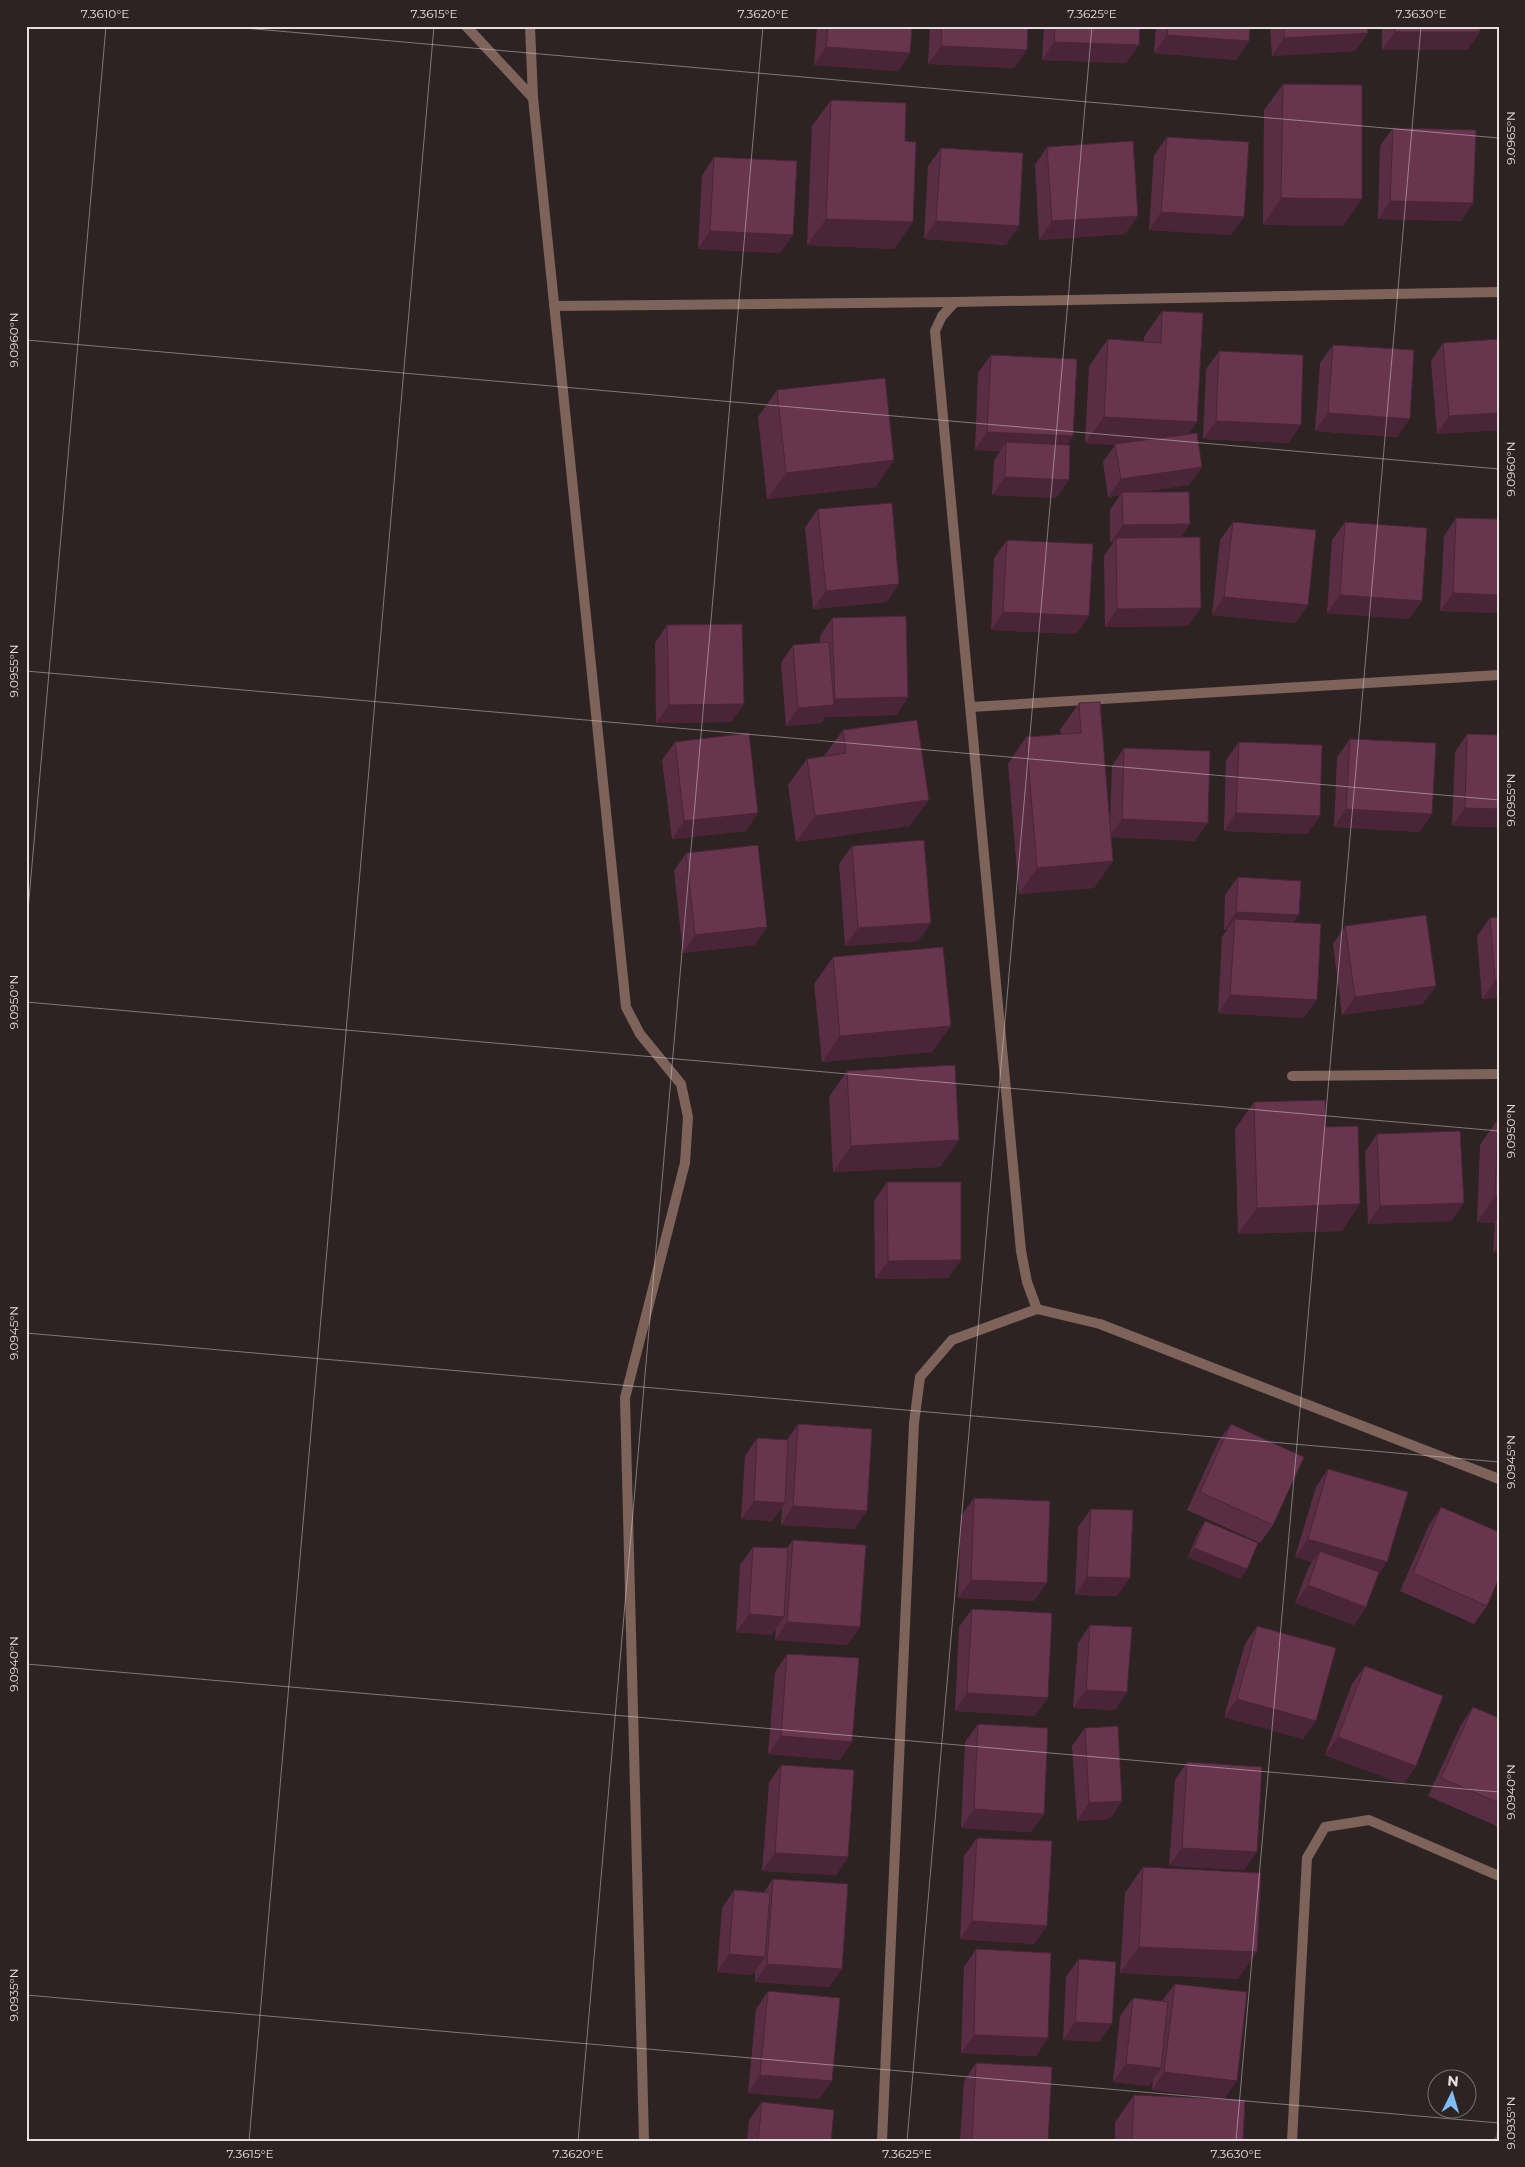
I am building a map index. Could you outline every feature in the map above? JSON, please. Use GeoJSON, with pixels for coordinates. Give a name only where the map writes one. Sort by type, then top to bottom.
{"type":"FeatureCollection","features":[{"type":"Feature","properties":{"kind":"street"},"geometry":{"type":"LineString","coordinates":[[466,26],[533,98]]}},
{"type":"Feature","properties":{"kind":"street"},"geometry":{"type":"LineString","coordinates":[[530,26],[533,98],[626,1007],[640,1034],[681,1084],[688,1117],[686,1164],[626,1398],[644,2141]]}},
{"type":"Feature","properties":{"kind":"street"},"geometry":{"type":"LineString","coordinates":[[554,306],[955,302],[1499,292]]}},
{"type":"Feature","properties":{"kind":"street"},"geometry":{"type":"LineString","coordinates":[[955,302],[942,316],[935,331],[1020,1251],[1027,1282],[1037,1309]]}},
{"type":"Feature","properties":{"kind":"street"},"geometry":{"type":"LineString","coordinates":[[971,707],[1499,675]]}},
{"type":"Feature","properties":{"kind":"street"},"geometry":{"type":"LineString","coordinates":[[1292,1076],[1499,1074]]}},
{"type":"Feature","properties":{"kind":"street"},"geometry":{"type":"LineString","coordinates":[[882,2141],[914,1423],[920,1377],[952,1340],[1037,1309],[1100,1324],[1499,1479]]}},
{"type":"Feature","properties":{"kind":"street"},"geometry":{"type":"LineString","coordinates":[[1292,2141],[1307,1858],[1325,1827],[1369,1820],[1499,1876]]}},
{"type":"Feature","properties":{"kind":"building"},"geometry":{"type":"Polygon","coordinates":[[[828,26],[912,26],[910,53],[826,47],[828,26]]]}},
{"type":"Feature","properties":{"kind":"building"},"geometry":{"type":"Polygon","coordinates":[[[942,26],[1028,26],[1027,50],[941,46],[942,26]]]}},
{"type":"Feature","properties":{"kind":"building"},"geometry":{"type":"Polygon","coordinates":[[[1055,26],[1140,26],[1139,45],[1054,42],[1055,26]]]}},
{"type":"Feature","properties":{"kind":"building"},"geometry":{"type":"Polygon","coordinates":[[[1168,26],[1250,26],[1249,41],[1167,35],[1168,26]]]}},
{"type":"Feature","properties":{"kind":"building"},"geometry":{"type":"Polygon","coordinates":[[[1284,26],[1367,26],[1368,33],[1284,38],[1284,26]]]}},
{"type":"Feature","properties":{"kind":"building"},"geometry":{"type":"Polygon","coordinates":[[[1395,26],[1480,26],[1480,32],[1395,32],[1395,26]]]}},
{"type":"Feature","properties":{"kind":"building"},"geometry":{"type":"Polygon","coordinates":[[[1283,84],[1362,85],[1362,199],[1281,198],[1283,84]]]}},
{"type":"Feature","properties":{"kind":"building"},"geometry":{"type":"Polygon","coordinates":[[[831,100],[906,103],[905,141],[916,142],[913,222],[826,219],[831,100]]]}},
{"type":"Feature","properties":{"kind":"building"},"geometry":{"type":"Polygon","coordinates":[[[1393,128],[1476,130],[1473,203],[1390,201],[1393,128]]]}},
{"type":"Feature","properties":{"kind":"building"},"geometry":{"type":"Polygon","coordinates":[[[1167,137],[1249,142],[1244,217],[1161,212],[1167,137]]]}},
{"type":"Feature","properties":{"kind":"building"},"geometry":{"type":"Polygon","coordinates":[[[1133,141],[1138,216],[1052,221],[1047,147],[1133,141]]]}},
{"type":"Feature","properties":{"kind":"building"},"geometry":{"type":"Polygon","coordinates":[[[941,148],[1023,153],[1019,226],[936,221],[941,148]]]}},
{"type":"Feature","properties":{"kind":"building"},"geometry":{"type":"Polygon","coordinates":[[[714,157],[797,161],[793,235],[710,231],[714,157]]]}},
{"type":"Feature","properties":{"kind":"building"},"geometry":{"type":"Polygon","coordinates":[[[1162,311],[1203,313],[1197,422],[1104,417],[1108,339],[1161,343],[1162,311]]]}},
{"type":"Feature","properties":{"kind":"building"},"geometry":{"type":"Polygon","coordinates":[[[1499,339],[1499,413],[1449,416],[1443,343],[1499,339]]]}},
{"type":"Feature","properties":{"kind":"building"},"geometry":{"type":"Polygon","coordinates":[[[1333,345],[1414,350],[1410,419],[1328,413],[1333,345]]]}},
{"type":"Feature","properties":{"kind":"building"},"geometry":{"type":"Polygon","coordinates":[[[1219,351],[1303,355],[1301,425],[1216,421],[1219,351]]]}},
{"type":"Feature","properties":{"kind":"building"},"geometry":{"type":"Polygon","coordinates":[[[991,355],[1077,359],[1073,436],[987,432],[991,355]]]}},
{"type":"Feature","properties":{"kind":"building"},"geometry":{"type":"Polygon","coordinates":[[[885,378],[894,460],[786,473],[777,390],[885,378]]]}},
{"type":"Feature","properties":{"kind":"building"},"geometry":{"type":"Polygon","coordinates":[[[1197,433],[1202,467],[1121,479],[1115,444],[1197,433]]]}},
{"type":"Feature","properties":{"kind":"building"},"geometry":{"type":"Polygon","coordinates":[[[1006,442],[1070,445],[1069,480],[1005,477],[1006,442]]]}},
{"type":"Feature","properties":{"kind":"building"},"geometry":{"type":"Polygon","coordinates":[[[1122,492],[1189,492],[1190,524],[1123,525],[1122,492]]]}},
{"type":"Feature","properties":{"kind":"building"},"geometry":{"type":"Polygon","coordinates":[[[892,503],[899,584],[826,591],[818,509],[892,503]]]}},
{"type":"Feature","properties":{"kind":"building"},"geometry":{"type":"Polygon","coordinates":[[[1456,518],[1499,519],[1499,595],[1453,593],[1456,518]]]}},
{"type":"Feature","properties":{"kind":"building"},"geometry":{"type":"Polygon","coordinates":[[[1233,522],[1316,530],[1308,605],[1224,597],[1233,522]]]}},
{"type":"Feature","properties":{"kind":"building"},"geometry":{"type":"Polygon","coordinates":[[[1345,522],[1427,528],[1422,601],[1340,595],[1345,522]]]}},
{"type":"Feature","properties":{"kind":"building"},"geometry":{"type":"Polygon","coordinates":[[[1200,537],[1201,608],[1117,609],[1116,538],[1200,537]]]}},
{"type":"Feature","properties":{"kind":"building"},"geometry":{"type":"Polygon","coordinates":[[[1007,540],[1093,544],[1089,616],[1003,612],[1007,540]]]}},
{"type":"Feature","properties":{"kind":"building"},"geometry":{"type":"Polygon","coordinates":[[[906,616],[908,697],[835,699],[832,618],[906,616]]]}},
{"type":"Feature","properties":{"kind":"building"},"geometry":{"type":"Polygon","coordinates":[[[742,624],[744,704],[669,705],[667,625],[742,624]]]}},
{"type":"Feature","properties":{"kind":"building"},"geometry":{"type":"Polygon","coordinates":[[[829,642],[834,705],[798,708],[793,645],[829,642]]]}},
{"type":"Feature","properties":{"kind":"building"},"geometry":{"type":"Polygon","coordinates":[[[1100,702],[1113,861],[1037,868],[1026,737],[1081,733],[1079,703],[1100,702]]]}},
{"type":"Feature","properties":{"kind":"building"},"geometry":{"type":"Polygon","coordinates":[[[917,720],[929,800],[815,816],[807,759],[846,753],[843,730],[917,720]]]}},
{"type":"Feature","properties":{"kind":"building"},"geometry":{"type":"Polygon","coordinates":[[[749,733],[758,813],[684,821],[675,742],[749,733]]]}},
{"type":"Feature","properties":{"kind":"building"},"geometry":{"type":"Polygon","coordinates":[[[1467,734],[1499,735],[1499,809],[1465,808],[1467,734]]]}},
{"type":"Feature","properties":{"kind":"building"},"geometry":{"type":"Polygon","coordinates":[[[1350,739],[1436,743],[1432,814],[1346,809],[1350,739]]]}},
{"type":"Feature","properties":{"kind":"building"},"geometry":{"type":"Polygon","coordinates":[[[1239,742],[1322,745],[1320,816],[1236,813],[1239,742]]]}},
{"type":"Feature","properties":{"kind":"building"},"geometry":{"type":"Polygon","coordinates":[[[1124,748],[1210,751],[1208,823],[1122,819],[1124,748]]]}},
{"type":"Feature","properties":{"kind":"building"},"geometry":{"type":"Polygon","coordinates":[[[924,840],[931,923],[858,928],[852,846],[924,840]]]}},
{"type":"Feature","properties":{"kind":"building"},"geometry":{"type":"Polygon","coordinates":[[[758,845],[767,927],[695,935],[686,853],[758,845]]]}},
{"type":"Feature","properties":{"kind":"building"},"geometry":{"type":"Polygon","coordinates":[[[1238,877],[1301,881],[1299,915],[1236,912],[1238,877]]]}},
{"type":"Feature","properties":{"kind":"building"},"geometry":{"type":"Polygon","coordinates":[[[1426,915],[1436,986],[1355,997],[1345,926],[1426,915]]]}},
{"type":"Feature","properties":{"kind":"building"},"geometry":{"type":"Polygon","coordinates":[[[1499,917],[1499,980],[1495,981],[1490,918],[1499,917]]]}},
{"type":"Feature","properties":{"kind":"building"},"geometry":{"type":"Polygon","coordinates":[[[1235,919],[1321,924],[1317,1000],[1230,995],[1235,919]]]}},
{"type":"Feature","properties":{"kind":"building"},"geometry":{"type":"Polygon","coordinates":[[[943,947],[951,1026],[840,1036],[833,957],[943,947]]]}},
{"type":"Feature","properties":{"kind":"building"},"geometry":{"type":"Polygon","coordinates":[[[955,1065],[959,1140],[851,1146],[847,1071],[955,1065]]]}},
{"type":"Feature","properties":{"kind":"building"},"geometry":{"type":"Polygon","coordinates":[[[1325,1100],[1326,1127],[1358,1126],[1360,1204],[1257,1208],[1254,1102],[1325,1100]]]}},
{"type":"Feature","properties":{"kind":"building"},"geometry":{"type":"Polygon","coordinates":[[[1498,1119],[1499,1196],[1495,1196],[1498,1119]]]}},
{"type":"Feature","properties":{"kind":"building"},"geometry":{"type":"Polygon","coordinates":[[[1460,1131],[1464,1203],[1380,1206],[1377,1134],[1460,1131]]]}},
{"type":"Feature","properties":{"kind":"building"},"geometry":{"type":"Polygon","coordinates":[[[887,1182],[961,1182],[961,1260],[888,1261],[887,1182]]]}},
{"type":"Feature","properties":{"kind":"building"},"geometry":{"type":"Polygon","coordinates":[[[798,1424],[872,1429],[867,1511],[793,1506],[798,1424]]]}},
{"type":"Feature","properties":{"kind":"building"},"geometry":{"type":"Polygon","coordinates":[[[1231,1424],[1304,1457],[1273,1525],[1200,1492],[1231,1424]]]}},
{"type":"Feature","properties":{"kind":"building"},"geometry":{"type":"Polygon","coordinates":[[[757,1438],[788,1440],[785,1503],[754,1501],[757,1438]]]}},
{"type":"Feature","properties":{"kind":"building"},"geometry":{"type":"Polygon","coordinates":[[[1328,1469],[1408,1492],[1387,1562],[1308,1539],[1328,1469]]]}},
{"type":"Feature","properties":{"kind":"building"},"geometry":{"type":"Polygon","coordinates":[[[974,1498],[1050,1501],[1047,1583],[971,1580],[974,1498]]]}},
{"type":"Feature","properties":{"kind":"building"},"geometry":{"type":"Polygon","coordinates":[[[1441,1507],[1499,1532],[1499,1578],[1487,1606],[1413,1573],[1441,1507]]]}},
{"type":"Feature","properties":{"kind":"building"},"geometry":{"type":"Polygon","coordinates":[[[1091,1509],[1133,1510],[1130,1578],[1087,1577],[1091,1509]]]}},
{"type":"Feature","properties":{"kind":"building"},"geometry":{"type":"Polygon","coordinates":[[[1205,1521],[1258,1543],[1247,1569],[1194,1548],[1205,1521]]]}},
{"type":"Feature","properties":{"kind":"building"},"geometry":{"type":"Polygon","coordinates":[[[793,1540],[866,1545],[860,1627],[787,1622],[793,1540]]]}},
{"type":"Feature","properties":{"kind":"building"},"geometry":{"type":"Polygon","coordinates":[[[753,1547],[788,1548],[784,1617],[749,1614],[753,1547]]]}},
{"type":"Feature","properties":{"kind":"building"},"geometry":{"type":"Polygon","coordinates":[[[1320,1551],[1379,1572],[1366,1607],[1308,1585],[1320,1551]]]}},
{"type":"Feature","properties":{"kind":"building"},"geometry":{"type":"Polygon","coordinates":[[[972,1609],[1052,1613],[1048,1698],[967,1693],[972,1609]]]}},
{"type":"Feature","properties":{"kind":"building"},"geometry":{"type":"Polygon","coordinates":[[[1090,1625],[1132,1627],[1127,1692],[1086,1690],[1090,1625]]]}},
{"type":"Feature","properties":{"kind":"building"},"geometry":{"type":"Polygon","coordinates":[[[1257,1626],[1336,1648],[1316,1721],[1237,1699],[1257,1626]]]}},
{"type":"Feature","properties":{"kind":"building"},"geometry":{"type":"Polygon","coordinates":[[[787,1654],[859,1658],[852,1742],[781,1736],[787,1654]]]}},
{"type":"Feature","properties":{"kind":"building"},"geometry":{"type":"Polygon","coordinates":[[[1365,1666],[1443,1696],[1416,1766],[1338,1737],[1365,1666]]]}},
{"type":"Feature","properties":{"kind":"building"},"geometry":{"type":"Polygon","coordinates":[[[1473,1707],[1499,1718],[1499,1803],[1441,1778],[1473,1707]]]}},
{"type":"Feature","properties":{"kind":"building"},"geometry":{"type":"Polygon","coordinates":[[[978,1724],[1048,1728],[1044,1814],[974,1809],[978,1724]]]}},
{"type":"Feature","properties":{"kind":"building"},"geometry":{"type":"Polygon","coordinates":[[[1118,1726],[1122,1801],[1089,1803],[1085,1728],[1118,1726]]]}},
{"type":"Feature","properties":{"kind":"building"},"geometry":{"type":"Polygon","coordinates":[[[1187,1762],[1262,1767],[1257,1852],[1182,1848],[1187,1762]]]}},
{"type":"Feature","properties":{"kind":"building"},"geometry":{"type":"Polygon","coordinates":[[[781,1765],[854,1770],[848,1857],[775,1853],[781,1765]]]}},
{"type":"Feature","properties":{"kind":"building"},"geometry":{"type":"Polygon","coordinates":[[[977,1838],[1052,1841],[1047,1926],[972,1921],[977,1838]]]}},
{"type":"Feature","properties":{"kind":"building"},"geometry":{"type":"Polygon","coordinates":[[[1143,1867],[1261,1873],[1257,1952],[1139,1947],[1143,1867]]]}},
{"type":"Feature","properties":{"kind":"building"},"geometry":{"type":"Polygon","coordinates":[[[773,1879],[848,1884],[842,1969],[767,1964],[773,1879]]]}},
{"type":"Feature","properties":{"kind":"building"},"geometry":{"type":"Polygon","coordinates":[[[734,1890],[770,1893],[765,1957],[729,1954],[734,1890]]]}},
{"type":"Feature","properties":{"kind":"building"},"geometry":{"type":"Polygon","coordinates":[[[976,1949],[1051,1953],[1048,2038],[974,2035],[976,1949]]]}},
{"type":"Feature","properties":{"kind":"building"},"geometry":{"type":"Polygon","coordinates":[[[1079,1959],[1116,1962],[1112,2024],[1075,2022],[1079,1959]]]}},
{"type":"Feature","properties":{"kind":"building"},"geometry":{"type":"Polygon","coordinates":[[[1175,1984],[1247,1992],[1237,2081],[1164,2072],[1175,1984]]]}},
{"type":"Feature","properties":{"kind":"building"},"geometry":{"type":"Polygon","coordinates":[[[768,1991],[840,1998],[832,2081],[760,2075],[768,1991]]]}},
{"type":"Feature","properties":{"kind":"building"},"geometry":{"type":"Polygon","coordinates":[[[1133,1998],[1168,2002],[1161,2068],[1126,2064],[1133,1998]]]}},
{"type":"Feature","properties":{"kind":"building"},"geometry":{"type":"Polygon","coordinates":[[[976,2063],[1052,2067],[1048,2141],[972,2141],[976,2063]]]}},
{"type":"Feature","properties":{"kind":"building"},"geometry":{"type":"Polygon","coordinates":[[[1134,2095],[1245,2100],[1243,2141],[1132,2141],[1134,2095]]]}},
{"type":"Feature","properties":{"kind":"building"},"geometry":{"type":"Polygon","coordinates":[[[762,2102],[834,2110],[831,2141],[758,2141],[762,2102]]]}}]}
